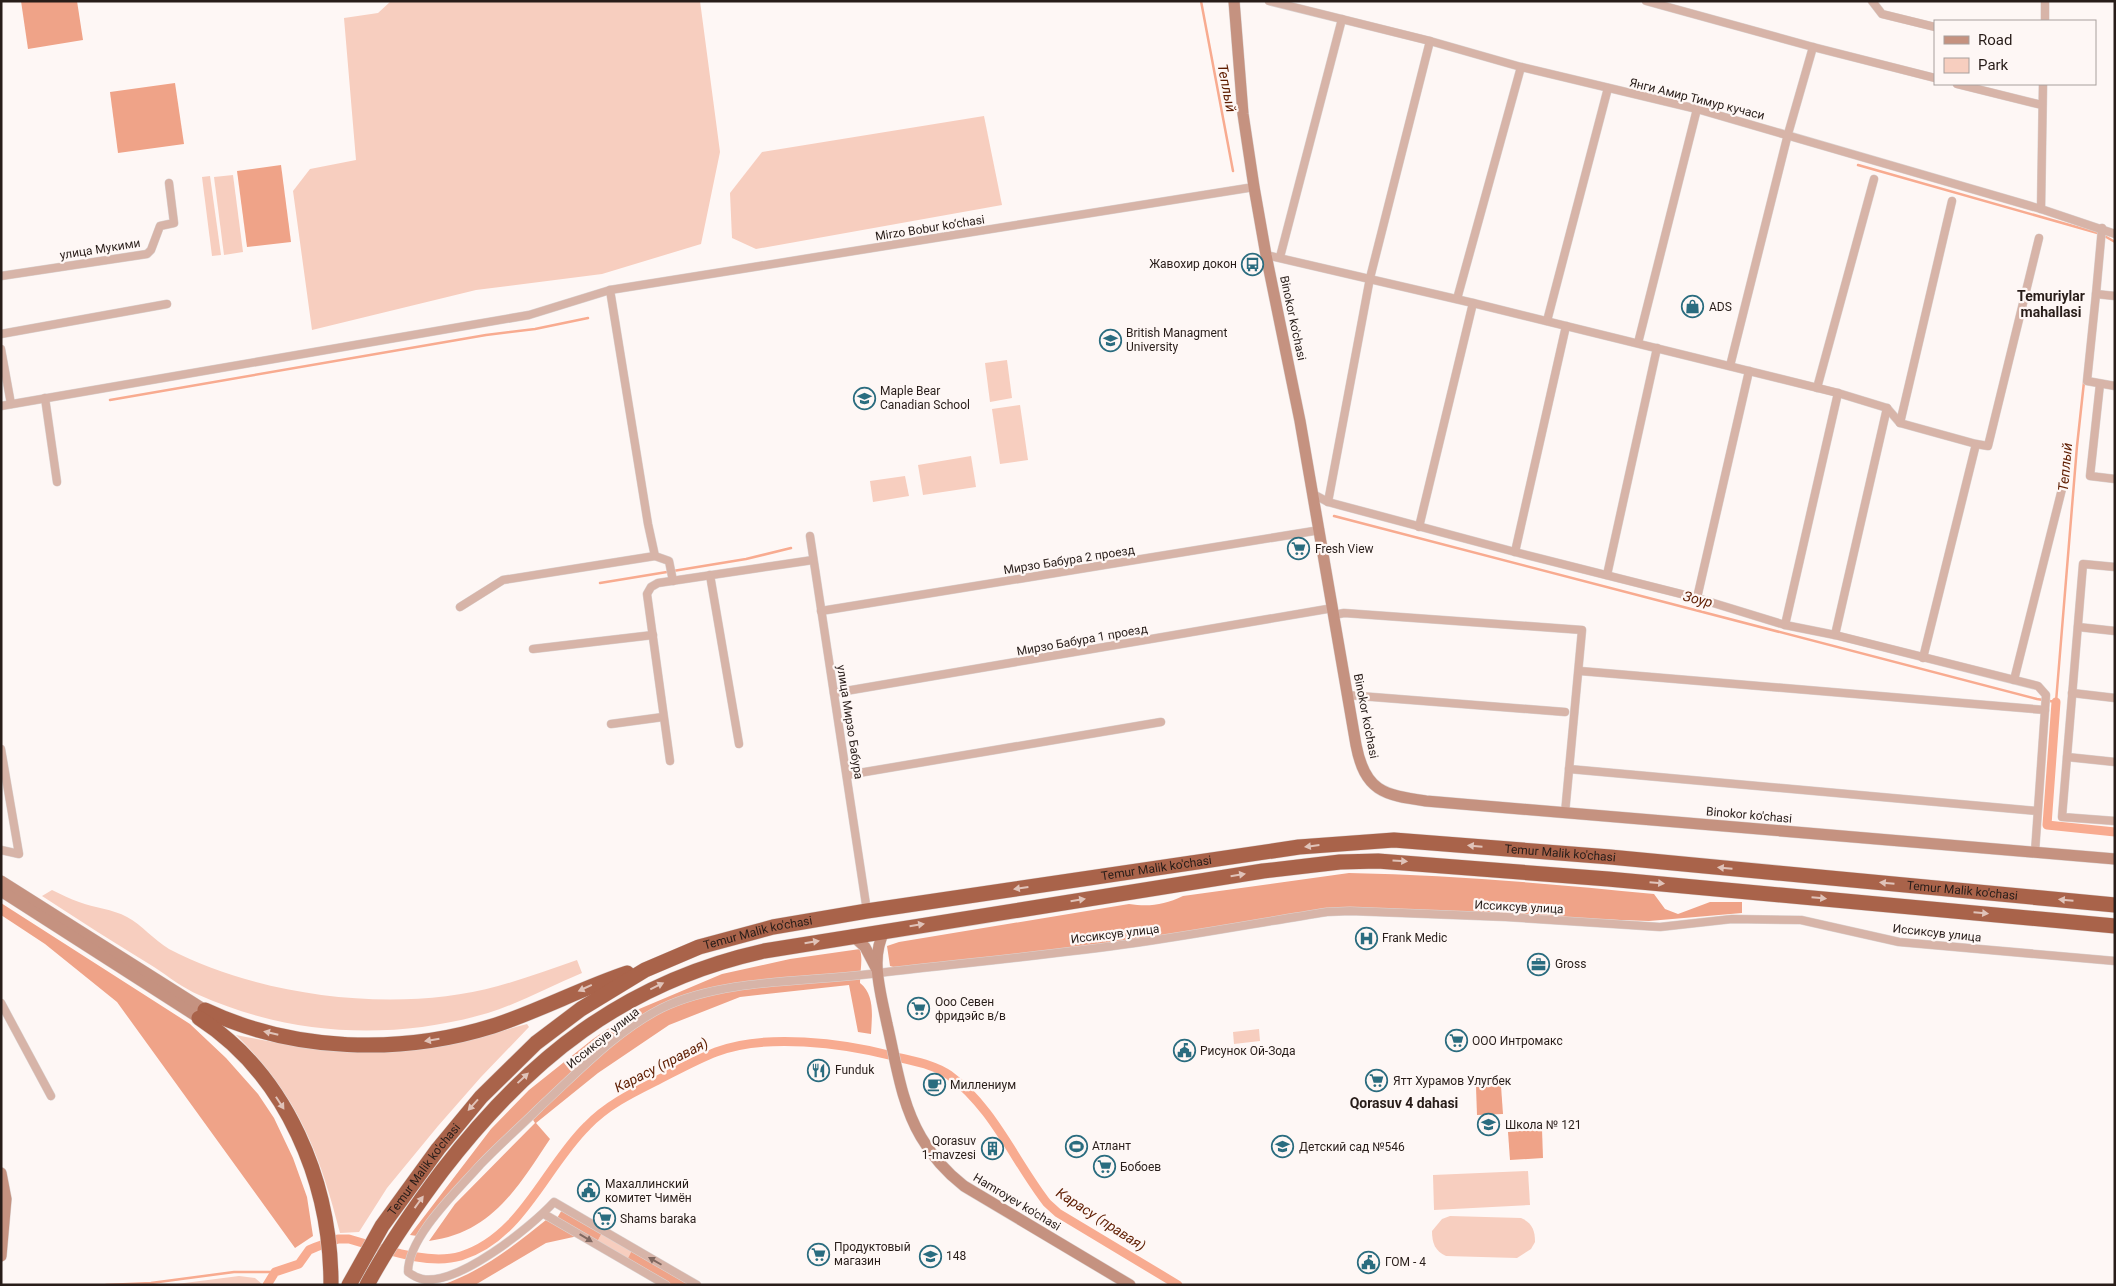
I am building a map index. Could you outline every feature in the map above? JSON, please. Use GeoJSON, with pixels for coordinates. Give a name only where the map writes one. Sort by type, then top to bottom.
{"type":"FeatureCollection","features":[{"type":"Feature","properties":{"kind":"highway","name":"Temur Malik ko'chasi"},"geometry":{"type":"LineString","coordinates":[[349,1285],[375,1238],[406,1192],[455,1127],[481,1097],[522,1056],[558,1026],[608,992],[645,970],[717,941],[773,927],[867,911],[1270,852],[1347,842],[1413,840],[2115,905]]}},
{"type":"Feature","properties":{"kind":"highway"},"geometry":{"type":"LineString","coordinates":[[1608,879],[1610,857]]}},
{"type":"Feature","properties":{"kind":"highway","name":"Temur Malik ko'chasi"},"geometry":{"type":"LineString","coordinates":[[367,1285],[405,1221],[451,1160],[496,1105],[536,1066],[596,1020],[658,985],[710,965],[764,951],[852,935],[1263,871],[1340,862],[1415,862],[2115,926]]}},
{"type":"Feature","properties":{"kind":"highway"},"geometry":{"type":"LineString","coordinates":[[202,1014],[258,1030],[323,1042],[374,1045],[421,1041],[468,1033],[494,1025],[538,1010],[596,983],[681,954]]}},
{"type":"Feature","properties":{"kind":"highway"},"geometry":{"type":"LineString","coordinates":[[202,1014],[212,1026],[238,1049],[261,1076],[285,1110],[297,1132],[311,1164],[323,1204],[329,1232],[331,1285]]}},
{"type":"Feature","properties":{"kind":"main road","name":"Binokor ko'chasi"},"geometry":{"type":"LineString","coordinates":[[1234,1],[1242,106],[1254,187],[1320,530],[1347,695],[1360,761],[1369,780],[1378,788],[1401,797],[1426,801],[2115,859]]}},
{"type":"Feature","properties":{"kind":"main road"},"geometry":{"type":"LineString","coordinates":[[1,881],[202,1014]]}},
{"type":"Feature","properties":{"kind":"main road"},"geometry":{"type":"LineString","coordinates":[[1,892],[202,1014]]}},
{"type":"Feature","properties":{"kind":"main road","name":"Hamroyev ko'chasi"},"geometry":{"type":"LineString","coordinates":[[885,930],[878,951],[878,974],[895,1060],[905,1100],[918,1131],[936,1159],[953,1178],[976,1194],[1130,1285]]}},
{"type":"Feature","properties":{"kind":"main road","name":"Hamroyev ko'chasi"},"geometry":{"type":"LineString","coordinates":[[852,935],[868,952],[878,974]]}},
{"type":"Feature","properties":{"kind":"main road"},"geometry":{"type":"LineString","coordinates":[[1,1172],[6,1199],[1,1256]]}},
{"type":"Feature","properties":{"kind":"street","name":"Янги Амир Тимур кучаси"},"geometry":{"type":"LineString","coordinates":[[1269,1],[1430,41],[1521,67],[1697,109],[1788,134],[2042,209],[2115,234]]}},
{"type":"Feature","properties":{"kind":"street"},"geometry":{"type":"LineString","coordinates":[[1646,1],[1934,78]]}},
{"type":"Feature","properties":{"kind":"street"},"geometry":{"type":"LineString","coordinates":[[1872,1],[1882,14],[1934,27]]}},
{"type":"Feature","properties":{"kind":"street"},"geometry":{"type":"LineString","coordinates":[[2045,20],[2046,1]]}},
{"type":"Feature","properties":{"kind":"street"},"geometry":{"type":"LineString","coordinates":[[1280,257],[1342,19]]}},
{"type":"Feature","properties":{"kind":"street"},"geometry":{"type":"LineString","coordinates":[[1328,502],[1370,278],[1430,41]]}},
{"type":"Feature","properties":{"kind":"street"},"geometry":{"type":"LineString","coordinates":[[1730,366],[1788,134],[1813,47]]}},
{"type":"Feature","properties":{"kind":"street"},"geometry":{"type":"LineString","coordinates":[[1457,299],[1521,67]]}},
{"type":"Feature","properties":{"kind":"street"},"geometry":{"type":"LineString","coordinates":[[1961,85],[2042,105]]}},
{"type":"Feature","properties":{"kind":"street"},"geometry":{"type":"LineString","coordinates":[[2042,209],[2043,85]]}},
{"type":"Feature","properties":{"kind":"street"},"geometry":{"type":"LineString","coordinates":[[1547,321],[1608,88]]}},
{"type":"Feature","properties":{"kind":"street"},"geometry":{"type":"LineString","coordinates":[[1638,343],[1697,109]]}},
{"type":"Feature","properties":{"kind":"street"},"geometry":{"type":"LineString","coordinates":[[1817,388],[1874,179]]}},
{"type":"Feature","properties":{"kind":"street","name":"улица Мукими"},"geometry":{"type":"LineString","coordinates":[[1,276],[147,254],[151,250],[160,226],[174,223],[169,183]]}},
{"type":"Feature","properties":{"kind":"street","name":"Mirzo Bobur ko‘chasi"},"geometry":{"type":"LineString","coordinates":[[1,406],[529,315],[610,290],[1254,187]]}},
{"type":"Feature","properties":{"kind":"street"},"geometry":{"type":"LineString","coordinates":[[1900,423],[1952,200]]}},
{"type":"Feature","properties":{"kind":"street"},"geometry":{"type":"LineString","coordinates":[[2102,228],[2087,381],[2115,386]]}},
{"type":"Feature","properties":{"kind":"street"},"geometry":{"type":"LineString","coordinates":[[1266,255],[1370,278],[1838,393],[1887,408],[1900,423],[1988,446],[2039,238]]}},
{"type":"Feature","properties":{"kind":"street"},"geometry":{"type":"LineString","coordinates":[[610,290],[648,524],[655,556]]}},
{"type":"Feature","properties":{"kind":"street"},"geometry":{"type":"LineString","coordinates":[[2096,294],[2115,296]]}},
{"type":"Feature","properties":{"kind":"street"},"geometry":{"type":"LineString","coordinates":[[1419,527],[1473,303]]}},
{"type":"Feature","properties":{"kind":"street"},"geometry":{"type":"LineString","coordinates":[[1,334],[167,304]]}},
{"type":"Feature","properties":{"kind":"street"},"geometry":{"type":"LineString","coordinates":[[1515,552],[1566,326]]}},
{"type":"Feature","properties":{"kind":"street"},"geometry":{"type":"LineString","coordinates":[[1607,575],[1657,348]]}},
{"type":"Feature","properties":{"kind":"street"},"geometry":{"type":"LineString","coordinates":[[1,349],[12,404]]}},
{"type":"Feature","properties":{"kind":"street"},"geometry":{"type":"LineString","coordinates":[[1697,598],[1749,371]]}},
{"type":"Feature","properties":{"kind":"street"},"geometry":{"type":"LineString","coordinates":[[2100,384],[2090,476],[2115,479]]}},
{"type":"Feature","properties":{"kind":"street"},"geometry":{"type":"LineString","coordinates":[[1784,625],[1838,393]]}},
{"type":"Feature","properties":{"kind":"street"},"geometry":{"type":"LineString","coordinates":[[45,398],[57,482]]}},
{"type":"Feature","properties":{"kind":"street"},"geometry":{"type":"LineString","coordinates":[[1835,636],[1887,408]]}},
{"type":"Feature","properties":{"kind":"street"},"geometry":{"type":"LineString","coordinates":[[1923,658],[1976,444]]}},
{"type":"Feature","properties":{"kind":"street"},"geometry":{"type":"LineString","coordinates":[[2014,680],[2064,481]]}},
{"type":"Feature","properties":{"kind":"street"},"geometry":{"type":"LineString","coordinates":[[1313,494],[1328,502],[1697,598],[1784,625],[2038,686],[2046,695],[2035,852]]}},
{"type":"Feature","properties":{"kind":"street","name":"Мирзо Бабура 2 проезд"},"geometry":{"type":"LineString","coordinates":[[821,611],[1320,530]]}},
{"type":"Feature","properties":{"kind":"street","name":"улица Мирзо Бабура"},"geometry":{"type":"LineString","coordinates":[[810,536],[867,911]]}},
{"type":"Feature","properties":{"kind":"street"},"geometry":{"type":"LineString","coordinates":[[460,607],[503,580],[655,556],[669,561],[673,581]]}},
{"type":"Feature","properties":{"kind":"street"},"geometry":{"type":"LineString","coordinates":[[670,761],[647,594],[654,585],[673,581],[813,560]]}},
{"type":"Feature","properties":{"kind":"street"},"geometry":{"type":"LineString","coordinates":[[2115,567],[2083,564],[2062,817],[2115,821]]}},
{"type":"Feature","properties":{"kind":"street"},"geometry":{"type":"LineString","coordinates":[[710,575],[739,744]]}},
{"type":"Feature","properties":{"kind":"street","name":"Мирзо Бабура 1 проезд"},"geometry":{"type":"LineString","coordinates":[[834,693],[1334,612],[1582,630],[1580,671]]}},
{"type":"Feature","properties":{"kind":"street"},"geometry":{"type":"LineString","coordinates":[[2078,627],[2115,631]]}},
{"type":"Feature","properties":{"kind":"street"},"geometry":{"type":"LineString","coordinates":[[532,649],[653,635]]}},
{"type":"Feature","properties":{"kind":"street"},"geometry":{"type":"LineString","coordinates":[[1565,813],[1580,671],[2045,710]]}},
{"type":"Feature","properties":{"kind":"street"},"geometry":{"type":"LineString","coordinates":[[2072,693],[2115,698]]}},
{"type":"Feature","properties":{"kind":"street"},"geometry":{"type":"LineString","coordinates":[[1347,695],[1565,712]]}},
{"type":"Feature","properties":{"kind":"street"},"geometry":{"type":"LineString","coordinates":[[612,724],[663,717]]}},
{"type":"Feature","properties":{"kind":"street"},"geometry":{"type":"LineString","coordinates":[[846,775],[1161,722]]}},
{"type":"Feature","properties":{"kind":"street"},"geometry":{"type":"LineString","coordinates":[[1,749],[19,854],[1,850]]}},
{"type":"Feature","properties":{"kind":"street"},"geometry":{"type":"LineString","coordinates":[[2067,758],[2115,762]]}},
{"type":"Feature","properties":{"kind":"street"},"geometry":{"type":"LineString","coordinates":[[1569,769],[2037,811]]}},
{"type":"Feature","properties":{"kind":"street","name":"Иссиксув улица"},"geometry":{"type":"LineString","coordinates":[[697,1285],[554,1202],[544,1214],[491,1255],[451,1274],[423,1279],[408,1272],[408,1266],[416,1242],[451,1197],[488,1156],[582,1068],[643,1019],[684,999],[724,988],[878,974],[1135,943],[1327,912],[1350,911],[1506,917],[1660,927],[1732,919],[1801,920],[1899,942],[2115,961]]}},
{"type":"Feature","properties":{"kind":"street"},"geometry":{"type":"LineString","coordinates":[[1,1003],[51,1096]]}},
{"type":"Feature","properties":{"kind":"street"},"geometry":{"type":"LineString","coordinates":[[544,1214],[666,1285]]}},
{"type":"Feature","properties":{"kind":"green space"},"geometry":{"type":"Polygon","coordinates":[[[391,1],[700,1],[720,152],[701,244],[602,274],[476,290],[312,330],[293,191],[310,169],[356,160],[344,18],[378,13],[391,1]]]}},
{"type":"Feature","properties":{"kind":"green space"},"geometry":{"type":"Polygon","coordinates":[[[984,116],[1002,205],[756,249],[732,238],[730,193],[762,152],[984,116]]]}},
{"type":"Feature","properties":{"kind":"green space"},"geometry":{"type":"Polygon","coordinates":[[[233,175],[243,252],[224,255],[214,177],[233,175]]]}},
{"type":"Feature","properties":{"kind":"green space"},"geometry":{"type":"Polygon","coordinates":[[[210,176],[221,255],[212,256],[202,177],[210,176]]]}},
{"type":"Feature","properties":{"kind":"green space"},"geometry":{"type":"Polygon","coordinates":[[[1007,360],[1012,398],[990,402],[985,363],[1007,360]]]}},
{"type":"Feature","properties":{"kind":"green space"},"geometry":{"type":"Polygon","coordinates":[[[1020,405],[1028,460],[1000,464],[992,409],[1020,405]]]}},
{"type":"Feature","properties":{"kind":"green space"},"geometry":{"type":"Polygon","coordinates":[[[971,456],[976,487],[923,495],[918,465],[971,456]]]}},
{"type":"Feature","properties":{"kind":"green space"},"geometry":{"type":"Polygon","coordinates":[[[905,476],[909,496],[873,502],[870,481],[905,476]]]}},
{"type":"Feature","properties":{"kind":"green space"},"geometry":{"type":"Polygon","coordinates":[[[52,890],[85,904],[122,914],[138,924],[169,949],[205,966],[245,979],[287,989],[330,996],[417,999],[459,994],[498,986],[577,960],[582,973],[500,1009],[452,1022],[415,1028],[379,1030],[342,1030],[306,1026],[269,1019],[234,1009],[193,992],[42,896],[52,890]]]}},
{"type":"Feature","properties":{"kind":"green space"},"geometry":{"type":"Polygon","coordinates":[[[527,1024],[529,1027],[481,1077],[387,1188],[359,1232],[340,1233],[323,1176],[303,1126],[275,1080],[236,1035],[315,1048],[368,1052],[395,1051],[449,1045],[527,1024]]]}},
{"type":"Feature","properties":{"kind":"green space"},"geometry":{"type":"Polygon","coordinates":[[[1259,1029],[1260,1041],[1234,1044],[1233,1032],[1259,1029]]]}},
{"type":"Feature","properties":{"kind":"green space"},"geometry":{"type":"Polygon","coordinates":[[[1528,1171],[1530,1205],[1434,1210],[1433,1175],[1528,1171]]]}},
{"type":"Feature","properties":{"kind":"green space"},"geometry":{"type":"Polygon","coordinates":[[[1450,1216],[1521,1218],[1532,1227],[1535,1242],[1531,1249],[1517,1258],[1446,1256],[1439,1252],[1435,1246],[1432,1231],[1442,1219],[1450,1216]]]}},
{"type":"Feature","properties":{"kind":"green space"},"geometry":{"type":"Polygon","coordinates":[[[603,1231],[633,1248],[626,1262],[596,1244],[603,1231]]]}},
{"type":"Feature","properties":{"kind":"green space"},"geometry":{"type":"Polygon","coordinates":[[[239,1276],[255,1278],[262,1284],[169,1285],[239,1276]]]}},
{"type":"Feature","properties":{"kind":"shaded area"},"geometry":{"type":"Polygon","coordinates":[[[21,1],[77,1],[83,40],[28,49],[21,1]]]}},
{"type":"Feature","properties":{"kind":"shaded area"},"geometry":{"type":"Polygon","coordinates":[[[175,83],[184,144],[118,153],[110,92],[175,83]]]}},
{"type":"Feature","properties":{"kind":"shaded area"},"geometry":{"type":"Polygon","coordinates":[[[281,165],[291,242],[247,247],[237,171],[281,165]]]}},
{"type":"Feature","properties":{"kind":"shaded area"},"geometry":{"type":"Polygon","coordinates":[[[1349,873],[1502,880],[1654,894],[1665,909],[1678,914],[1710,902],[1742,902],[1742,913],[1649,921],[1350,911],[1135,943],[903,970],[890,966],[887,946],[899,942],[1129,904],[1156,904],[1183,896],[1349,873]]]}},
{"type":"Feature","properties":{"kind":"shaded area"},"geometry":{"type":"Polygon","coordinates":[[[1,903],[190,1024],[226,1058],[258,1094],[274,1118],[293,1158],[307,1197],[313,1236],[295,1248],[117,1002],[45,944],[1,915],[1,903]]]}},
{"type":"Feature","properties":{"kind":"shaded area"},"geometry":{"type":"Polygon","coordinates":[[[860,949],[860,983],[865,988],[872,1006],[871,1034],[858,1032],[849,985],[740,997],[669,1025],[598,1073],[536,1123],[550,1139],[514,1190],[487,1218],[451,1236],[429,1241],[455,1204],[535,1123],[530,1115],[485,1154],[450,1192],[417,1236],[410,1235],[491,1129],[529,1090],[593,1039],[632,1012],[722,974],[790,959],[860,949]]]}},
{"type":"Feature","properties":{"kind":"shaded area"},"geometry":{"type":"Polygon","coordinates":[[[1501,1086],[1503,1114],[1477,1115],[1476,1087],[1501,1086]]]}},
{"type":"Feature","properties":{"kind":"shaded area"},"geometry":{"type":"Polygon","coordinates":[[[1542,1129],[1543,1158],[1510,1160],[1508,1132],[1542,1129]]]}},
{"type":"Feature","properties":{"kind":"shaded area"},"geometry":{"type":"Polygon","coordinates":[[[563,1208],[603,1231],[596,1244],[556,1220],[563,1208]]]}},
{"type":"Feature","properties":{"kind":"shaded area"},"geometry":{"type":"Polygon","coordinates":[[[546,1220],[578,1236],[546,1243],[475,1285],[442,1285],[471,1273],[484,1265],[510,1248],[546,1220]]]}},
{"type":"Feature","properties":{"kind":"shaded area"},"geometry":{"type":"Polygon","coordinates":[[[633,1248],[697,1285],[666,1285],[626,1262],[633,1248]]]}},
{"type":"Feature","properties":{"kind":"waterway","name":"Теплый"},"geometry":{"type":"LineString","coordinates":[[1201,1],[1233,171]]}},
{"type":"Feature","properties":{"kind":"waterway","name":"Теплый"},"geometry":{"type":"LineString","coordinates":[[1858,165],[2101,234],[2115,242]]}},
{"type":"Feature","properties":{"kind":"waterway"},"geometry":{"type":"LineString","coordinates":[[110,400],[486,335],[535,329],[588,318]]}},
{"type":"Feature","properties":{"kind":"waterway","name":"Зоур"},"geometry":{"type":"LineString","coordinates":[[1334,516],[2037,699],[2056,702],[2084,382]]}},
{"type":"Feature","properties":{"kind":"waterway"},"geometry":{"type":"LineString","coordinates":[[600,583],[746,559],[791,548]]}},
{"type":"Feature","properties":{"kind":"waterway"},"geometry":{"type":"LineString","coordinates":[[2056,702],[2047,825],[2115,832]]}},
{"type":"Feature","properties":{"kind":"waterway","name":"Карасу (правая)"},"geometry":{"type":"LineString","coordinates":[[267,1285],[275,1272],[299,1264],[309,1250],[338,1239],[349,1239],[405,1255],[434,1259],[448,1259],[461,1256],[482,1247],[501,1233],[517,1217],[572,1143],[594,1119],[610,1106],[692,1062],[716,1052],[736,1046],[780,1041],[828,1044],[873,1051],[922,1063],[943,1071],[965,1088],[991,1119],[1047,1203],[1058,1213],[1178,1285]]}},
{"type":"Feature","properties":{"kind":"waterway"},"geometry":{"type":"LineString","coordinates":[[106,1285],[151,1283],[234,1272],[275,1272]]}},
{"type":"Feature","properties":{"kind":"place","name":"Жавохир докон"},"geometry":{"type":"Point","coordinates":[1253,264]}},
{"type":"Feature","properties":{"kind":"place","name":"ADS"},"geometry":{"type":"Point","coordinates":[1693,307]}},
{"type":"Feature","properties":{"kind":"place","name":"British Managment University"},"geometry":{"type":"Point","coordinates":[1110,340]}},
{"type":"Feature","properties":{"kind":"place","name":"Maple Bear Canadian School"},"geometry":{"type":"Point","coordinates":[864,398]}},
{"type":"Feature","properties":{"kind":"place","name":"Fresh View"},"geometry":{"type":"Point","coordinates":[1299,549]}},
{"type":"Feature","properties":{"kind":"place","name":"Frank Medic"},"geometry":{"type":"Point","coordinates":[1366,938]}},
{"type":"Feature","properties":{"kind":"place","name":"Gross"},"geometry":{"type":"Point","coordinates":[1539,964]}},
{"type":"Feature","properties":{"kind":"place","name":"Ооо Севен фридэйс в/в"},"geometry":{"type":"Point","coordinates":[919,1009]}},
{"type":"Feature","properties":{"kind":"place","name":"ООО Интромакс"},"geometry":{"type":"Point","coordinates":[1456,1041]}},
{"type":"Feature","properties":{"kind":"place","name":"Рисунок Ой-Зода"},"geometry":{"type":"Point","coordinates":[1184,1051]}},
{"type":"Feature","properties":{"kind":"place","name":"Funduk"},"geometry":{"type":"Point","coordinates":[819,1070]}},
{"type":"Feature","properties":{"kind":"place","name":"Ятт Хурамов Улугбек"},"geometry":{"type":"Point","coordinates":[1377,1081]}},
{"type":"Feature","properties":{"kind":"place","name":"Миллениум"},"geometry":{"type":"Point","coordinates":[934,1085]}},
{"type":"Feature","properties":{"kind":"place","name":"Школа № 121"},"geometry":{"type":"Point","coordinates":[1489,1125]}},
{"type":"Feature","properties":{"kind":"place","name":"Атлант"},"geometry":{"type":"Point","coordinates":[1076,1146]}},
{"type":"Feature","properties":{"kind":"place","name":"Детский сад №546"},"geometry":{"type":"Point","coordinates":[1283,1147]}},
{"type":"Feature","properties":{"kind":"place","name":"Qorasuv 1-mavzesi"},"geometry":{"type":"Point","coordinates":[992,1148]}},
{"type":"Feature","properties":{"kind":"place","name":"Бобоев"},"geometry":{"type":"Point","coordinates":[1104,1167]}},
{"type":"Feature","properties":{"kind":"place","name":"Махаллинский комитет Чимён"},"geometry":{"type":"Point","coordinates":[589,1191]}},
{"type":"Feature","properties":{"kind":"place","name":"Shams baraka"},"geometry":{"type":"Point","coordinates":[604,1219]}},
{"type":"Feature","properties":{"kind":"place","name":"Продуктовый магазин"},"geometry":{"type":"Point","coordinates":[818,1254]}},
{"type":"Feature","properties":{"kind":"place","name":"148"},"geometry":{"type":"Point","coordinates":[930,1256]}},
{"type":"Feature","properties":{"kind":"place","name":"ГОМ - 4"},"geometry":{"type":"Point","coordinates":[1369,1262]}},
{"type":"Feature","properties":{"kind":"district","name":"Temuriylar mahallasi"},"geometry":{"type":"Point","coordinates":[2051,304]}},
{"type":"Feature","properties":{"kind":"district","name":"Qorasuv 4 dahasi"},"geometry":{"type":"Point","coordinates":[1404,1103]}}]}
